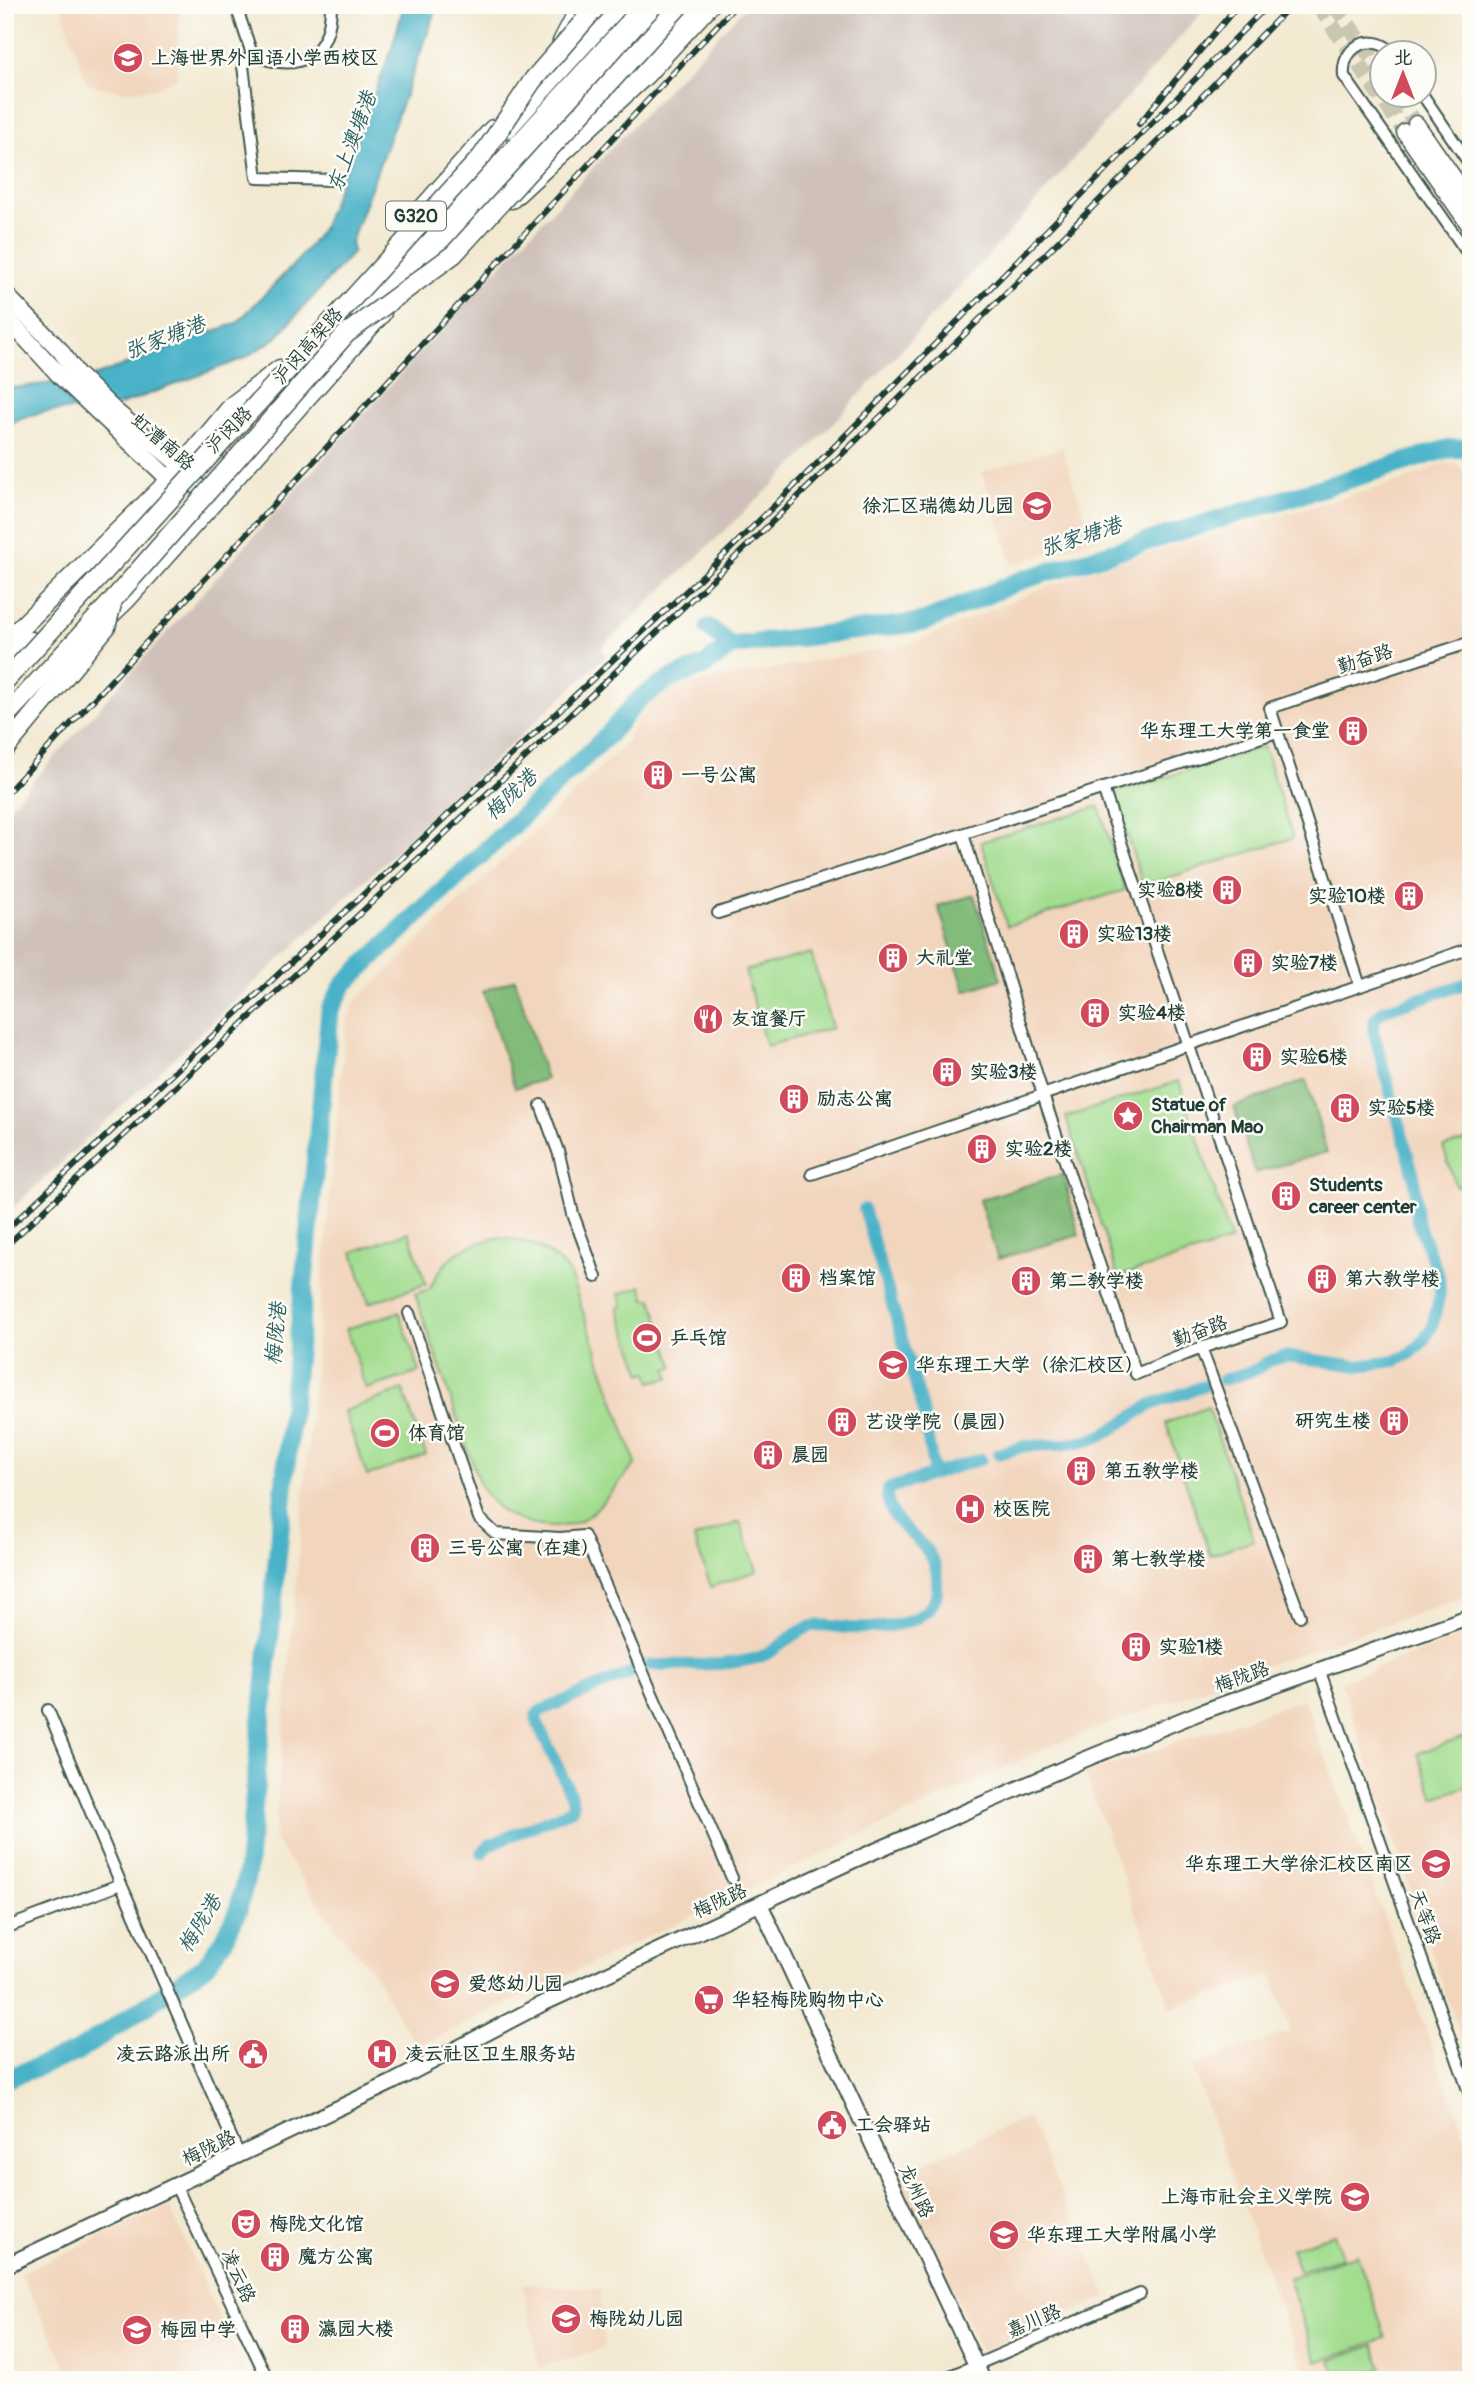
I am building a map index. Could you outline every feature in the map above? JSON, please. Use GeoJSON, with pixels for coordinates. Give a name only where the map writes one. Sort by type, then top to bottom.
{"type":"FeatureCollection","features":[{"type":"Feature","properties":{"kind":"main road","name":"沪闵路"},"geometry":{"type":"LineString","coordinates":[[551,64],[583,5]]}},
{"type":"Feature","properties":{"kind":"main road"},"geometry":{"type":"LineString","coordinates":[[482,156],[533,80],[598,5]]}},
{"type":"Feature","properties":{"kind":"main road","name":"沪闵路"},"geometry":{"type":"LineString","coordinates":[[9,666],[179,476],[233,405],[280,369],[551,64],[608,5]]}},
{"type":"Feature","properties":{"kind":"main road","name":"沪闵高架路"},"geometry":{"type":"LineString","coordinates":[[5,681],[9,666],[619,5]]}},
{"type":"Feature","properties":{"kind":"main road","name":"沪闵高架路"},"geometry":{"type":"LineString","coordinates":[[5,717],[112,601],[346,334],[645,5]]}},
{"type":"Feature","properties":{"kind":"main road","name":"沪闵路"},"geometry":{"type":"LineString","coordinates":[[5,726],[86,638],[115,593],[203,496],[415,277],[447,235],[662,5]]}},
{"type":"Feature","properties":{"kind":"main road"},"geometry":{"type":"LineString","coordinates":[[454,254],[680,5]]}},
{"type":"Feature","properties":{"kind":"main road","name":"沪闵路"},"geometry":{"type":"LineString","coordinates":[[562,113],[611,93],[696,5]]}},
{"type":"Feature","properties":{"kind":"main road"},"geometry":{"type":"LineString","coordinates":[[346,334],[454,254],[645,77],[711,5]]}},
{"type":"Feature","properties":{"kind":"main road"},"geometry":{"type":"LineString","coordinates":[[1471,203],[1411,128],[1471,227]]}},
{"type":"Feature","properties":{"kind":"main road","name":"虹漕南路"},"geometry":{"type":"LineString","coordinates":[[5,294],[60,350],[69,375]]}},
{"type":"Feature","properties":{"kind":"main road","name":"虹漕南路"},"geometry":{"type":"LineString","coordinates":[[5,316],[106,411],[203,496]]}},
{"type":"Feature","properties":{"kind":"main road","name":"沪闵路"},"geometry":{"type":"LineString","coordinates":[[5,643],[179,476]]}},
{"type":"Feature","properties":{"kind":"main road","name":"沪闵路"},"geometry":{"type":"LineString","coordinates":[[60,609],[106,545]]}},
{"type":"Feature","properties":{"kind":"main road"},"geometry":{"type":"LineString","coordinates":[[5,749],[106,627],[112,601]]}},
{"type":"Feature","properties":{"kind":"street"},"geometry":{"type":"LineString","coordinates":[[240,5],[239,15],[252,54],[269,61],[306,60],[328,33],[331,5]]}},
{"type":"Feature","properties":{"kind":"street"},"geometry":{"type":"LineString","coordinates":[[1368,43],[1354,47],[1347,55],[1343,66],[1344,76],[1471,258]]}},
{"type":"Feature","properties":{"kind":"street"},"geometry":{"type":"LineString","coordinates":[[252,54],[243,66],[257,178],[334,180]]}},
{"type":"Feature","properties":{"kind":"street"},"geometry":{"type":"LineString","coordinates":[[1432,108],[1471,166]]}},
{"type":"Feature","properties":{"kind":"street","name":"勤奋路"},"geometry":{"type":"LineString","coordinates":[[1277,732],[1270,708],[1471,642]]}},
{"type":"Feature","properties":{"kind":"street"},"geometry":{"type":"LineString","coordinates":[[718,914],[1277,732],[1360,986]]}},
{"type":"Feature","properties":{"kind":"street","name":"勤奋路"},"geometry":{"type":"LineString","coordinates":[[963,834],[1043,1095],[1136,1374],[1201,1348],[1281,1322],[1103,788]]}},
{"type":"Feature","properties":{"kind":"street"},"geometry":{"type":"LineString","coordinates":[[812,1174],[1471,948]]}},
{"type":"Feature","properties":{"kind":"street"},"geometry":{"type":"LineString","coordinates":[[541,1105],[559,1154],[573,1214],[596,1277]]}},
{"type":"Feature","properties":{"kind":"street"},"geometry":{"type":"LineString","coordinates":[[409,1313],[479,1518],[496,1534],[560,1538],[583,1536],[732,1878]]}},
{"type":"Feature","properties":{"kind":"street"},"geometry":{"type":"LineString","coordinates":[[1201,1348],[1300,1616]]}},
{"type":"Feature","properties":{"kind":"street","name":"梅陇路"},"geometry":{"type":"LineString","coordinates":[[5,2266],[391,2083],[540,2005],[852,1861],[1114,1747],[1319,1669],[1471,1616]]}},
{"type":"Feature","properties":{"kind":"street","name":"天等路"},"geometry":{"type":"LineString","coordinates":[[1319,1669],[1471,2098]]}},
{"type":"Feature","properties":{"kind":"street"},"geometry":{"type":"LineString","coordinates":[[48,1710],[239,2155]]}},
{"type":"Feature","properties":{"kind":"street"},"geometry":{"type":"LineString","coordinates":[[5,1928],[121,1884]]}},
{"type":"Feature","properties":{"kind":"street","name":"龙州路"},"geometry":{"type":"LineString","coordinates":[[760,1904],[983,2380]]}},
{"type":"Feature","properties":{"kind":"street","name":"凌云路"},"geometry":{"type":"LineString","coordinates":[[176,2186],[268,2380]]}},
{"type":"Feature","properties":{"kind":"street","name":"嘉川路"},"geometry":{"type":"LineString","coordinates":[[941,2380],[1140,2294]]}},
{"type":"Feature","properties":{"kind":"shaded area","name":"上海世界外国语小学西校区"},"geometry":{"type":"Polygon","coordinates":[[[61,5],[180,5],[177,78],[156,88],[125,92],[87,84],[61,5]]]}},
{"type":"Feature","properties":{"kind":"shaded area"},"geometry":{"type":"Polygon","coordinates":[[[747,5],[1208,5],[1001,242],[797,462],[601,648],[606,656],[5,1215],[5,812],[448,321],[747,5]]]}},
{"type":"Feature","properties":{"kind":"shaded area","name":"徐汇区瑞德幼儿园"},"geometry":{"type":"Polygon","coordinates":[[[1062,447],[1092,539],[1012,565],[982,472],[1062,447]]]}},
{"type":"Feature","properties":{"kind":"shaded area","name":"华东理工大学（徐汇校区）"},"geometry":{"type":"Polygon","coordinates":[[[1444,463],[1458,465],[1468,479],[1471,525],[1471,1595],[1264,1666],[1046,1748],[416,2047],[371,1969],[340,1934],[274,1839],[335,1134],[347,1021],[355,1002],[626,743],[636,721],[655,699],[681,685],[911,644],[1038,590],[1120,561],[1405,480],[1444,463]]]}},
{"type":"Feature","properties":{"kind":"shaded area","name":"华东理工大学徐汇校区南区"},"geometry":{"type":"Polygon","coordinates":[[[1471,1633],[1471,2070],[1341,1681],[1471,1633]]]}},
{"type":"Feature","properties":{"kind":"shaded area"},"geometry":{"type":"Polygon","coordinates":[[[1304,1699],[1471,2152],[1471,2380],[1307,2380],[1192,2067],[1291,2031],[1271,1974],[1171,2008],[1085,1774],[1304,1699]]]}},
{"type":"Feature","properties":{"kind":"shaded area","name":"华东理工大学附属小学"},"geometry":{"type":"Polygon","coordinates":[[[1028,2117],[1107,2297],[981,2352],[899,2174],[1028,2117]]]}},
{"type":"Feature","properties":{"kind":"shaded area","name":"梅园中学"},"geometry":{"type":"Polygon","coordinates":[[[169,2206],[248,2380],[73,2380],[20,2273],[169,2206]]]}},
{"type":"Feature","properties":{"kind":"shaded area","name":"梅陇幼儿园"},"geometry":{"type":"Polygon","coordinates":[[[523,2284],[600,2289],[605,2348],[539,2368],[523,2284]]]}},
{"type":"Feature","properties":{"kind":"green space"},"geometry":{"type":"Polygon","coordinates":[[[1264,747],[1293,838],[1143,886],[1114,793],[1264,747]]]}},
{"type":"Feature","properties":{"kind":"green space"},"geometry":{"type":"Polygon","coordinates":[[[1099,806],[1125,890],[1007,926],[981,842],[1099,806]]]}},
{"type":"Feature","properties":{"kind":"green space"},"geometry":{"type":"Polygon","coordinates":[[[974,895],[1001,979],[965,991],[938,906],[974,895]]]}},
{"type":"Feature","properties":{"kind":"green space"},"geometry":{"type":"Polygon","coordinates":[[[811,953],[832,1028],[766,1046],[745,971],[811,953]]]}},
{"type":"Feature","properties":{"kind":"green space"},"geometry":{"type":"Polygon","coordinates":[[[515,979],[546,1079],[515,1088],[483,991],[515,979]]]}},
{"type":"Feature","properties":{"kind":"green space"},"geometry":{"type":"Polygon","coordinates":[[[1306,1080],[1327,1152],[1255,1173],[1234,1107],[1306,1080]]]}},
{"type":"Feature","properties":{"kind":"green space"},"geometry":{"type":"Polygon","coordinates":[[[1179,1081],[1231,1241],[1118,1277],[1066,1117],[1179,1081]]]}},
{"type":"Feature","properties":{"kind":"green space"},"geometry":{"type":"Polygon","coordinates":[[[1471,1139],[1471,1182],[1456,1186],[1443,1147],[1471,1139]]]}},
{"type":"Feature","properties":{"kind":"green space"},"geometry":{"type":"Polygon","coordinates":[[[1063,1174],[1079,1235],[998,1259],[979,1200],[1063,1174]]]}},
{"type":"Feature","properties":{"kind":"green space"},"geometry":{"type":"Polygon","coordinates":[[[409,1232],[426,1284],[369,1303],[353,1252],[409,1232]]]}},
{"type":"Feature","properties":{"kind":"green space"},"geometry":{"type":"Polygon","coordinates":[[[500,1237],[538,1247],[569,1272],[636,1464],[595,1510],[566,1526],[541,1526],[506,1514],[480,1485],[415,1294],[430,1289],[449,1259],[477,1243],[500,1237]]]}},
{"type":"Feature","properties":{"kind":"green space","name":"乒乓馆"},"geometry":{"type":"Polygon","coordinates":[[[642,1286],[645,1299],[652,1299],[674,1367],[667,1369],[670,1377],[651,1382],[648,1372],[642,1374],[618,1308],[623,1306],[619,1294],[642,1286]]]}},
{"type":"Feature","properties":{"kind":"green space"},"geometry":{"type":"Polygon","coordinates":[[[399,1312],[420,1372],[366,1389],[346,1329],[399,1312]]]}},
{"type":"Feature","properties":{"kind":"green space","name":"体育馆"},"geometry":{"type":"Polygon","coordinates":[[[403,1390],[426,1455],[367,1476],[344,1411],[403,1390]]]}},
{"type":"Feature","properties":{"kind":"green space"},"geometry":{"type":"Polygon","coordinates":[[[1208,1407],[1254,1540],[1210,1555],[1166,1423],[1208,1407]]]}},
{"type":"Feature","properties":{"kind":"green space"},"geometry":{"type":"Polygon","coordinates":[[[740,1522],[757,1571],[711,1587],[694,1538],[740,1522]]]}},
{"type":"Feature","properties":{"kind":"green space"},"geometry":{"type":"Polygon","coordinates":[[[1471,1735],[1471,1785],[1434,1798],[1418,1753],[1471,1735]]]}},
{"type":"Feature","properties":{"kind":"green space"},"geometry":{"type":"Polygon","coordinates":[[[1334,2234],[1342,2257],[1299,2271],[1291,2248],[1334,2234]]]}},
{"type":"Feature","properties":{"kind":"green space"},"geometry":{"type":"Polygon","coordinates":[[[1357,2254],[1386,2338],[1317,2362],[1288,2278],[1357,2254]]]}},
{"type":"Feature","properties":{"kind":"green space"},"geometry":{"type":"Polygon","coordinates":[[[1374,2345],[1382,2368],[1347,2380],[1338,2380],[1331,2360],[1374,2345]]]}},
{"type":"Feature","properties":{"kind":"water"},"geometry":{"type":"Polygon","coordinates":[[[404,5],[438,5],[355,231],[351,243],[353,252],[276,338],[245,358],[120,405],[44,412],[21,418],[5,427],[5,389],[89,378],[237,323],[298,260],[322,229],[392,48],[404,5]]]}},
{"type":"Feature","properties":{"kind":"waterway","name":"张家塘港"},"geometry":{"type":"LineString","coordinates":[[709,628],[731,646],[924,622],[1019,581],[1447,449],[1465,448],[1471,451]]}},
{"type":"Feature","properties":{"kind":"waterway","name":"梅陇港"},"geometry":{"type":"LineString","coordinates":[[5,2079],[77,2052],[205,1966],[224,1940],[238,1910],[247,1873],[330,1010],[344,984],[607,736],[639,699],[668,680],[705,665],[731,646]]}},
{"type":"Feature","properties":{"kind":"waterway"},"geometry":{"type":"LineString","coordinates":[[1223,1380],[1255,1370],[1267,1362],[1285,1356],[1358,1366],[1395,1361],[1410,1354],[1422,1343],[1432,1327],[1440,1294],[1439,1276],[1417,1221],[1414,1176],[1373,1030],[1375,1019],[1384,1010],[1471,982]]}},
{"type":"Feature","properties":{"kind":"waterway"},"geometry":{"type":"LineString","coordinates":[[864,1209],[923,1410],[934,1474]]}},
{"type":"Feature","properties":{"kind":"waterway"},"geometry":{"type":"LineString","coordinates":[[998,1454],[1025,1446],[1088,1441],[1105,1434],[1150,1405],[1204,1386]]}},
{"type":"Feature","properties":{"kind":"waterway"},"geometry":{"type":"LineString","coordinates":[[650,1665],[745,1661],[765,1655],[812,1626],[886,1627],[921,1615],[936,1597],[935,1566],[930,1554],[895,1517],[889,1505],[887,1491],[981,1459]]}},
{"type":"Feature","properties":{"kind":"waterway"},"geometry":{"type":"LineString","coordinates":[[482,1853],[489,1845],[573,1807],[572,1797],[536,1715],[633,1672]]}},
{"type":"Feature","properties":{"kind":"tunnel"},"geometry":{"type":"LineString","coordinates":[[1318,5],[1405,132]]}},
{"type":"Feature","properties":{"kind":"tunnel"},"geometry":{"type":"LineString","coordinates":[[1335,5],[1368,53]]}},
{"type":"Feature","properties":{"kind":"tunnel"},"geometry":{"type":"LineString","coordinates":[[1405,108],[1416,124]]}},
{"type":"Feature","properties":{"kind":"railway"},"geometry":{"type":"LineString","coordinates":[[5,795],[736,5]]}},
{"type":"Feature","properties":{"kind":"railway"},"geometry":{"type":"LineString","coordinates":[[1139,124],[1238,5]]}},
{"type":"Feature","properties":{"kind":"railway"},"geometry":{"type":"LineString","coordinates":[[5,1231],[716,563],[835,446],[1268,5]]}},
{"type":"Feature","properties":{"kind":"railway"},"geometry":{"type":"LineString","coordinates":[[5,1247],[817,479],[1135,165],[1291,5]]}},
{"type":"Feature","properties":{"kind":"place","name":"上海世界外国语小学西校区"},"geometry":{"type":"Point","coordinates":[128,58]}},
{"type":"Feature","properties":{"kind":"place","name":"徐汇区瑞德幼儿园"},"geometry":{"type":"Point","coordinates":[1037,506]}},
{"type":"Feature","properties":{"kind":"place","name":"华东理工大学第一食堂"},"geometry":{"type":"Point","coordinates":[1353,731]}},
{"type":"Feature","properties":{"kind":"place","name":"一号公寓"},"geometry":{"type":"Point","coordinates":[658,775]}},
{"type":"Feature","properties":{"kind":"place","name":"实验8楼"},"geometry":{"type":"Point","coordinates":[1227,890]}},
{"type":"Feature","properties":{"kind":"place","name":"实验10楼"},"geometry":{"type":"Point","coordinates":[1409,896]}},
{"type":"Feature","properties":{"kind":"place","name":"实验13楼"},"geometry":{"type":"Point","coordinates":[1074,934]}},
{"type":"Feature","properties":{"kind":"place","name":"大礼堂"},"geometry":{"type":"Point","coordinates":[893,958]}},
{"type":"Feature","properties":{"kind":"place","name":"实验7楼"},"geometry":{"type":"Point","coordinates":[1248,963]}},
{"type":"Feature","properties":{"kind":"place","name":"实验4楼"},"geometry":{"type":"Point","coordinates":[1095,1013]}},
{"type":"Feature","properties":{"kind":"place","name":"友谊餐厅"},"geometry":{"type":"Point","coordinates":[708,1019]}},
{"type":"Feature","properties":{"kind":"place","name":"实验6楼"},"geometry":{"type":"Point","coordinates":[1257,1057]}},
{"type":"Feature","properties":{"kind":"place","name":"实验3楼"},"geometry":{"type":"Point","coordinates":[947,1072]}},
{"type":"Feature","properties":{"kind":"place","name":"励志公寓"},"geometry":{"type":"Point","coordinates":[794,1099]}},
{"type":"Feature","properties":{"kind":"place","name":"实验5楼"},"geometry":{"type":"Point","coordinates":[1345,1108]}},
{"type":"Feature","properties":{"kind":"place","name":"Statue of Chairman Mao"},"geometry":{"type":"Point","coordinates":[1128,1116]}},
{"type":"Feature","properties":{"kind":"place","name":"实验2楼"},"geometry":{"type":"Point","coordinates":[982,1149]}},
{"type":"Feature","properties":{"kind":"place","name":"Students career center"},"geometry":{"type":"Point","coordinates":[1286,1196]}},
{"type":"Feature","properties":{"kind":"place","name":"档案馆"},"geometry":{"type":"Point","coordinates":[796,1278]}},
{"type":"Feature","properties":{"kind":"place","name":"第六教学楼"},"geometry":{"type":"Point","coordinates":[1322,1279]}},
{"type":"Feature","properties":{"kind":"place","name":"第二教学楼"},"geometry":{"type":"Point","coordinates":[1026,1281]}},
{"type":"Feature","properties":{"kind":"place","name":"乒乓馆"},"geometry":{"type":"Point","coordinates":[647,1338]}},
{"type":"Feature","properties":{"kind":"place","name":"华东理工大学（徐汇校区）"},"geometry":{"type":"Point","coordinates":[893,1365]}},
{"type":"Feature","properties":{"kind":"place","name":"研究生楼"},"geometry":{"type":"Point","coordinates":[1394,1421]}},
{"type":"Feature","properties":{"kind":"place","name":"艺设学院（晨园）"},"geometry":{"type":"Point","coordinates":[842,1422]}},
{"type":"Feature","properties":{"kind":"place","name":"体育馆"},"geometry":{"type":"Point","coordinates":[385,1433]}},
{"type":"Feature","properties":{"kind":"place","name":"晨园"},"geometry":{"type":"Point","coordinates":[768,1455]}},
{"type":"Feature","properties":{"kind":"place","name":"第五教学楼"},"geometry":{"type":"Point","coordinates":[1081,1471]}},
{"type":"Feature","properties":{"kind":"place","name":"校医院"},"geometry":{"type":"Point","coordinates":[970,1509]}},
{"type":"Feature","properties":{"kind":"place","name":"三号公寓（在建）"},"geometry":{"type":"Point","coordinates":[425,1548]}},
{"type":"Feature","properties":{"kind":"place","name":"第七教学楼"},"geometry":{"type":"Point","coordinates":[1088,1559]}},
{"type":"Feature","properties":{"kind":"place","name":"实验1楼"},"geometry":{"type":"Point","coordinates":[1136,1647]}},
{"type":"Feature","properties":{"kind":"place","name":"华东理工大学徐汇校区南区"},"geometry":{"type":"Point","coordinates":[1436,1864]}},
{"type":"Feature","properties":{"kind":"place","name":"爱悠幼儿园"},"geometry":{"type":"Point","coordinates":[445,1984]}},
{"type":"Feature","properties":{"kind":"place","name":"华轻梅陇购物中心"},"geometry":{"type":"Point","coordinates":[709,2000]}},
{"type":"Feature","properties":{"kind":"place","name":"凌云路派出所"},"geometry":{"type":"Point","coordinates":[253,2054]}},
{"type":"Feature","properties":{"kind":"place","name":"凌云社区卫生服务站"},"geometry":{"type":"Point","coordinates":[382,2054]}},
{"type":"Feature","properties":{"kind":"place","name":"工会驿站"},"geometry":{"type":"Point","coordinates":[832,2125]}},
{"type":"Feature","properties":{"kind":"place","name":"上海市社会主义学院"},"geometry":{"type":"Point","coordinates":[1355,2197]}},
{"type":"Feature","properties":{"kind":"place","name":"梅陇文化馆"},"geometry":{"type":"Point","coordinates":[246,2224]}},
{"type":"Feature","properties":{"kind":"place","name":"华东理工大学附属小学"},"geometry":{"type":"Point","coordinates":[1004,2235]}},
{"type":"Feature","properties":{"kind":"place","name":"魔方公寓"},"geometry":{"type":"Point","coordinates":[275,2257]}},
{"type":"Feature","properties":{"kind":"place","name":"梅陇幼儿园"},"geometry":{"type":"Point","coordinates":[566,2319]}},
{"type":"Feature","properties":{"kind":"place","name":"瀛园大楼"},"geometry":{"type":"Point","coordinates":[295,2329]}},
{"type":"Feature","properties":{"kind":"place","name":"梅园中学"},"geometry":{"type":"Point","coordinates":[137,2330]}},
{"type":"Feature","properties":{"kind":"water label","name":"东上澳塘港"},"geometry":{"type":"Point","coordinates":[352,142]}}]}
